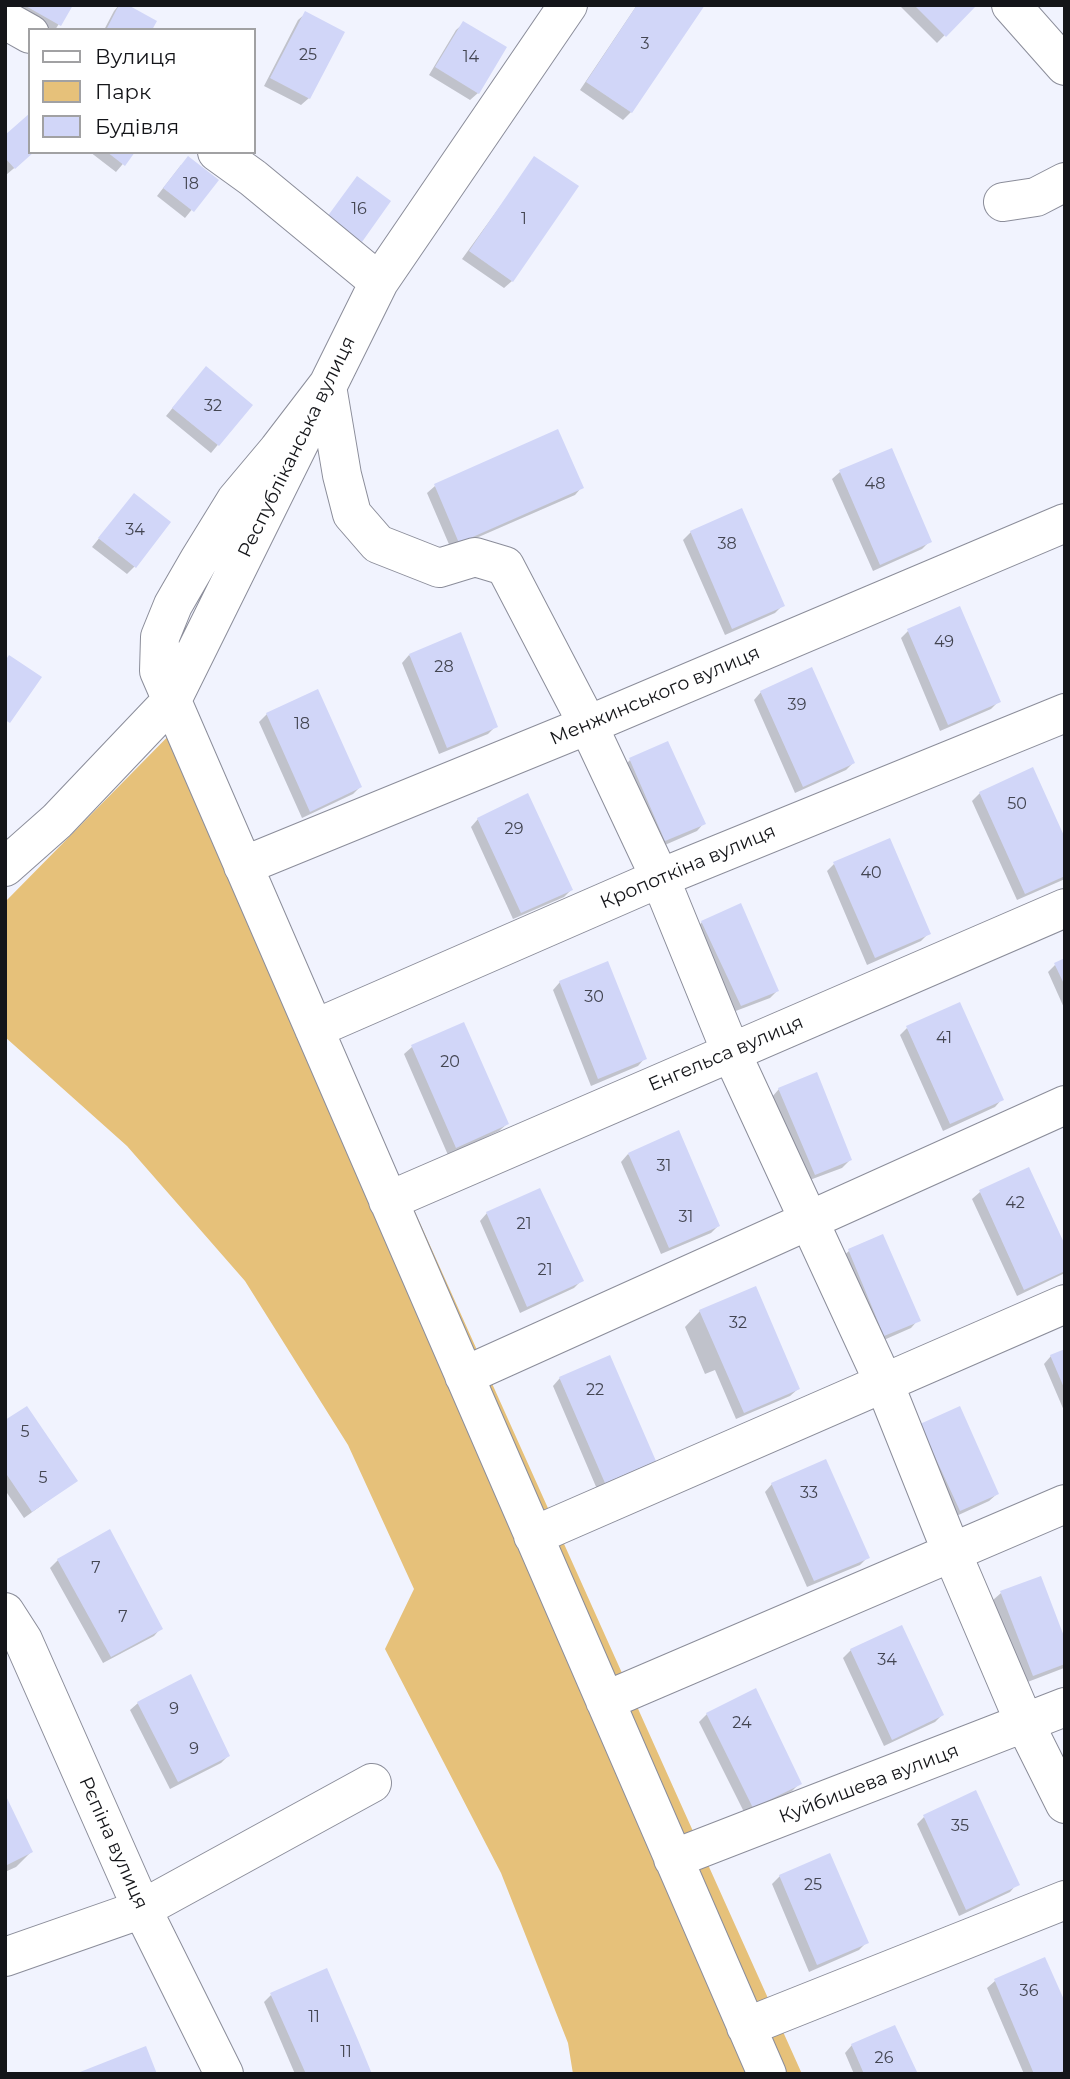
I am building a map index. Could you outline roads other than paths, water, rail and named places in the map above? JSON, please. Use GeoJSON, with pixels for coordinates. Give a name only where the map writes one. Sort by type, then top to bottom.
{"type":"FeatureCollection","features":[{"type":"Feature","properties":{"kind":"street","name":"Республіканська вулиця"},"geometry":{"type":"LineString","coordinates":[[5,867],[57,821],[172,700],[379,282],[568,5]]}},
{"type":"Feature","properties":{"kind":"street"},"geometry":{"type":"LineString","coordinates":[[1011,5],[1065,66]]}},
{"type":"Feature","properties":{"kind":"street"},"geometry":{"type":"LineString","coordinates":[[5,20],[28,33]]}},
{"type":"Feature","properties":{"kind":"street"},"geometry":{"type":"LineString","coordinates":[[220,154],[253,178],[379,282]]}},
{"type":"Feature","properties":{"kind":"street"},"geometry":{"type":"LineString","coordinates":[[1003,202],[1036,197],[1065,182]]}},
{"type":"Feature","properties":{"kind":"street"},"geometry":{"type":"LineString","coordinates":[[327,386],[342,475],[352,514],[378,544],[439,568],[475,557],[505,566],[588,725],[660,878],[731,1052],[884,1383],[952,1553],[1025,1724],[1065,1804]]}},
{"type":"Feature","properties":{"kind":"street","name":"Менжинського вулиця"},"geometry":{"type":"LineString","coordinates":[[243,866],[588,725],[1065,523]]}},
{"type":"Feature","properties":{"kind":"street"},"geometry":{"type":"LineString","coordinates":[[172,700],[766,2074]]}},
{"type":"Feature","properties":{"kind":"street","name":"Кропоткіна вулиця"},"geometry":{"type":"LineString","coordinates":[[314,1029],[660,878],[1065,713]]}},
{"type":"Feature","properties":{"kind":"street","name":"Енгельса вулиця"},"geometry":{"type":"LineString","coordinates":[[388,1201],[1065,908]]}},
{"type":"Feature","properties":{"kind":"street"},"geometry":{"type":"LineString","coordinates":[[464,1376],[1065,1105]]}},
{"type":"Feature","properties":{"kind":"street"},"geometry":{"type":"LineString","coordinates":[[533,1536],[1065,1304]]}},
{"type":"Feature","properties":{"kind":"street"},"geometry":{"type":"LineString","coordinates":[[605,1701],[1065,1504]]}},
{"type":"Feature","properties":{"kind":"street","name":"Рєпіна вулиця"},"geometry":{"type":"LineString","coordinates":[[5,1612],[23,1640],[142,1909],[224,2074]]}},
{"type":"Feature","properties":{"kind":"street","name":"Куйбишева вулиця"},"geometry":{"type":"LineString","coordinates":[[673,1859],[1065,1707]]}},
{"type":"Feature","properties":{"kind":"street"},"geometry":{"type":"LineString","coordinates":[[5,1957],[142,1909],[372,1783]]}},
{"type":"Feature","properties":{"kind":"street"},"geometry":{"type":"LineString","coordinates":[[746,2027],[1065,1900]]}}]}
